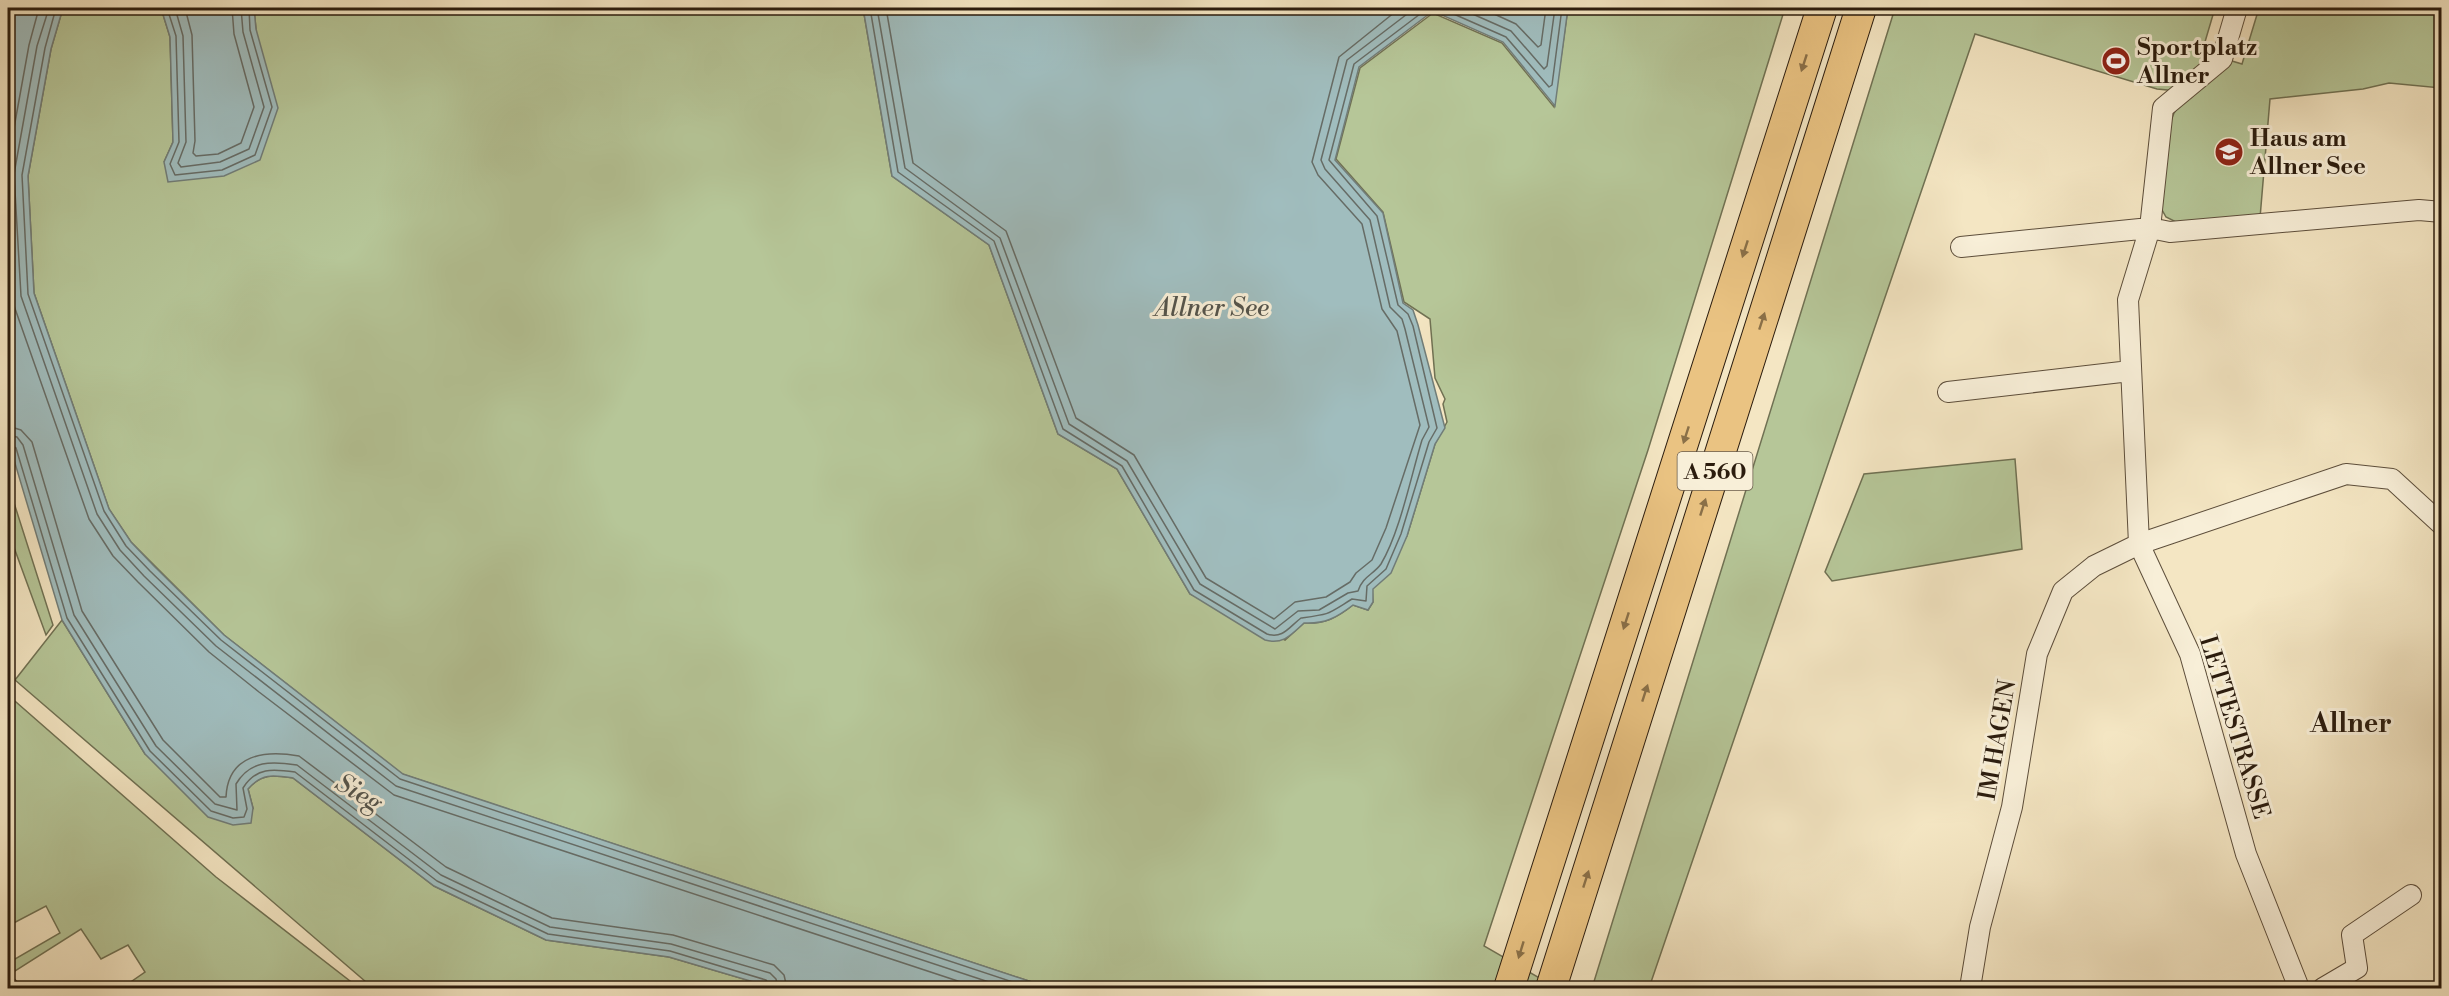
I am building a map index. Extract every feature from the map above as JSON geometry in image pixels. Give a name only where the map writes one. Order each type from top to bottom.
[{"type":"highway","name":"A 560","points":[[1509,988],[1822,8]]},
{"type":"highway","name":"A 560","points":[[1551,988],[1861,8]]},
{"type":"street","name":"LETTESTRASSE","points":[[2237,8],[2222,59],[2163,108],[2150,228],[2128,300],[2139,544],[2190,654],[2246,854],[2299,988]]},
{"type":"street","points":[[1961,247],[2150,228],[2170,232],[2419,210],[2442,212]]},
{"type":"street","points":[[1948,392],[2130,371]]},
{"type":"street","name":"IM HAGEN","points":[[1970,988],[1980,927],[2012,807],[2037,654],[2063,591],[2094,566],[2139,544],[2346,474],[2392,479],[2442,525]]},
{"type":"street","points":[[2323,988],[2357,968],[2352,935],[2411,895]]},
{"type":"green space","points":[[63,8],[161,8],[170,37],[173,142],[164,162],[256,29],[254,8],[863,8],[892,176],[989,245],[1058,434],[1117,469],[1190,594],[1285,640],[1304,623],[1330,619],[1353,605],[1368,610],[1373,602],[1372,589],[1407,536],[1435,444],[1447,422],[1443,404],[1445,399],[1435,378],[1430,319],[1404,302],[1383,212],[1336,159],[1360,68],[1433,13],[1502,43],[1554,107],[1568,8],[1785,8],[1648,450],[1484,946],[1557,988],[1050,988],[402,774],[224,635],[131,542],[109,509],[34,293],[28,176],[51,49]]},
{"type":"green space","points":[[1895,8],[2215,8],[2202,52],[2242,64],[2259,8],[2441,8],[2441,88],[2389,83],[2363,89],[2270,99],[2260,218],[2180,224],[2166,217],[2161,208],[2169,126],[2174,113],[2188,92],[2157,89],[1975,34],[1649,988],[1592,988]]},
{"type":"green space","points":[[2015,459],[2022,549],[1832,581],[1825,572],[1864,474]]},
{"type":"green space","points":[[8,484],[53,625],[46,635],[8,531]]},
{"type":"green space","points":[[62,620],[145,754],[253,808],[248,789],[258,780],[268,776],[293,778],[434,886],[546,940],[669,957],[774,988],[373,988],[15,680]]},
{"type":"green space","points":[[8,695],[216,877],[359,988],[122,988],[145,972],[128,945],[101,959],[81,929],[12,973],[8,963],[60,933],[46,906],[8,926]]},
{"type":"water","name":"Sieg","points":[[8,8],[63,8],[51,49],[28,176],[34,293],[109,509],[131,542],[224,635],[403,774],[1050,988],[774,988],[669,957],[546,940],[434,886],[293,778],[268,776],[258,780],[248,789],[253,808],[251,823],[233,825],[208,817],[145,754],[62,620],[8,440]]},
{"type":"water","points":[[161,8],[254,8],[256,29],[278,108],[260,160],[224,176],[168,182],[164,162],[173,142],[170,37]]},
{"type":"water","name":"Allner See","points":[[863,8],[1568,8],[1555,106],[1503,42],[1433,11],[1359,67],[1335,160],[1383,213],[1403,303],[1413,310],[1445,428],[1435,444],[1407,536],[1391,573],[1373,589],[1373,602],[1368,610],[1353,605],[1330,619],[1304,623],[1286,638],[1271,641],[1265,640],[1190,594],[1117,469],[1058,434],[989,245],[892,176]]},
{"type":"place","name":"Sportplatz Allner","points":[[2116,61]]},
{"type":"place","name":"Haus am Allner See","points":[[2229,152]]},
{"type":"district","name":"Allner","points":[[2351,723]]}]
